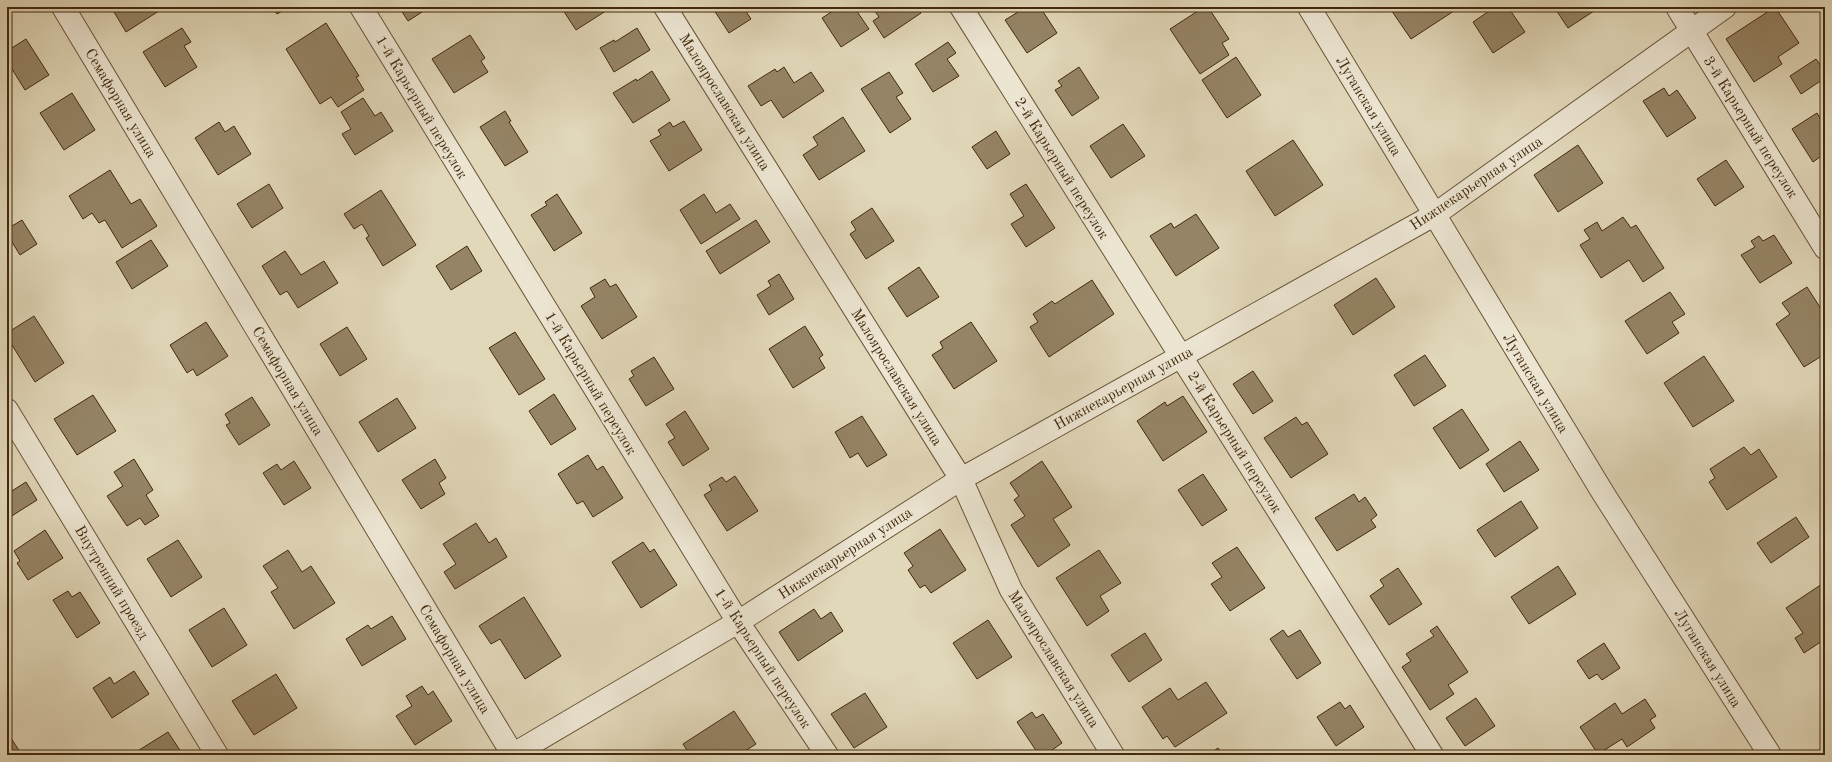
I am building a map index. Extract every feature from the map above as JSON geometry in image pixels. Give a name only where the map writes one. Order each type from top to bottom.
[{"type":"street","name":"Семафорная улица","points":[[63,7],[513,755]]},
{"type":"street","name":"1-й Карьерный переулок","points":[[361,7],[738,622],[827,755]]},
{"type":"street","name":"Малоярославская улица","points":[[665,7],[961,479],[1011,590],[1113,755]]},
{"type":"street","name":"2-й Карьерный переулок","points":[[961,7],[1432,755]]},
{"type":"street","name":"Луганская улица","points":[[1309,7],[1603,493],[1770,755]]},
{"type":"street","name":"3-й Карьерный переулок","points":[[1677,7],[1825,248]]},
{"type":"street","name":"Нижнекарьерная улица","points":[[513,755],[738,622],[961,479],[1434,214],[1725,7]]},
{"type":"street","name":"Внутренний проезд","points":[[7,410],[217,755]]},
{"type":"building","points":[[111,7],[161,7],[162,9],[126,32]]},
{"type":"building","points":[[273,7],[289,7],[277,14]]},
{"type":"building","points":[[399,7],[430,7],[408,21]]},
{"type":"building","points":[[561,7],[612,7],[576,30]]},
{"type":"building","points":[[712,7],[743,7],[751,19],[729,33]]},
{"type":"building","points":[[839,7],[854,7],[869,29],[841,47],[822,18]]},
{"type":"building","points":[[872,7],[917,7],[921,13],[884,38],[873,21],[879,17]]},
{"type":"building","points":[[1015,7],[1040,7],[1057,33],[1027,53],[1005,20],[1018,12]]},
{"type":"building","points":[[1204,7],[1208,7],[1229,39],[1222,43],[1229,55],[1200,74],[1170,29]]},
{"type":"building","points":[[1389,7],[1460,7],[1411,39]]},
{"type":"building","points":[[1495,7],[1508,7],[1525,32],[1493,53],[1473,22]]},
{"type":"building","points":[[1554,7],[1600,7],[1568,28]]},
{"type":"building","points":[[1775,7],[1799,43],[1778,57],[1782,64],[1754,82],[1726,39]]},
{"type":"building","points":[[326,23],[359,76],[356,77],[364,90],[338,107],[331,97],[320,104],[286,49]]},
{"type":"building","points":[[182,28],[191,42],[184,46],[197,67],[165,87],[143,52]]},
{"type":"building","points":[[637,28],[650,50],[614,72],[600,48],[614,40],[615,42]]},
{"type":"building","points":[[470,35],[485,58],[481,61],[488,72],[454,93],[432,59]]},
{"type":"building","points":[[26,39],[49,75],[25,90],[7,61],[7,51]]},
{"type":"building","points":[[948,42],[956,53],[947,59],[959,76],[933,92],[915,64]]},
{"type":"building","points":[[1236,57],[1261,95],[1227,118],[1202,80]]},
{"type":"building","points":[[1816,59],[1825,72],[1825,78],[1801,94],[1790,76]]},
{"type":"building","points":[[784,67],[794,83],[811,72],[824,91],[783,118],[771,100],[761,106],[748,86],[775,69],[777,72]]},
{"type":"building","points":[[1079,67],[1099,98],[1072,116],[1055,90],[1062,86],[1058,81]]},
{"type":"building","points":[[652,71],[670,100],[633,123],[613,93],[636,79],[637,81]]},
{"type":"building","points":[[889,72],[903,93],[896,97],[911,119],[890,133],[861,89]]},
{"type":"building","points":[[1664,88],[1669,96],[1677,90],[1696,118],[1667,137],[1643,101]]},
{"type":"building","points":[[72,93],[95,130],[64,150],[40,113]]},
{"type":"building","points":[[363,98],[375,116],[381,112],[393,131],[355,155],[342,134],[351,129],[341,112]]},
{"type":"building","points":[[505,111],[511,121],[509,122],[528,152],[505,166],[480,127]]},
{"type":"building","points":[[1817,113],[1825,126],[1825,165],[1820,157],[1813,162],[1792,129]]},
{"type":"building","points":[[843,117],[865,151],[819,180],[803,155],[818,145],[813,137]]},
{"type":"building","points":[[684,121],[702,150],[669,171],[650,141],[661,135],[658,130],[670,122],[673,127]]},
{"type":"building","points":[[219,122],[225,132],[234,126],[251,154],[218,175],[195,138]]},
{"type":"building","points":[[1123,124],[1145,156],[1111,178],[1090,146]]},
{"type":"building","points":[[996,131],[1010,154],[987,169],[972,147]]},
{"type":"building","points":[[1293,140],[1323,185],[1275,216],[1246,171]]},
{"type":"building","points":[[1578,145],[1603,183],[1558,212],[1534,175]]},
{"type":"building","points":[[1726,160],[1744,187],[1715,206],[1697,179]]},
{"type":"building","points":[[110,170],[131,204],[140,199],[157,226],[122,248],[105,220],[99,223],[92,213],[83,219],[69,196]]},
{"type":"building","points":[[269,184],[283,208],[252,228],[237,204]]},
{"type":"building","points":[[1026,184],[1055,228],[1026,247],[1011,224],[1024,216],[1010,194]]},
{"type":"building","points":[[381,190],[416,245],[383,266],[366,238],[369,236],[362,224],[354,229],[344,214]]},
{"type":"building","points":[[557,194],[582,233],[554,251],[531,215],[547,205],[545,202]]},
{"type":"building","points":[[704,194],[716,213],[730,204],[740,219],[701,244],[680,210]]},
{"type":"building","points":[[872,208],[894,241],[866,259],[850,234],[856,230],[851,222]]},
{"type":"building","points":[[1196,214],[1219,248],[1176,276],[1150,236],[1171,223],[1174,228]]},
{"type":"building","points":[[1623,217],[1631,228],[1636,225],[1664,268],[1643,282],[1629,260],[1601,278],[1580,245],[1590,239],[1584,230],[1597,222],[1602,231]]},
{"type":"building","points":[[22,220],[37,244],[20,255],[7,234],[7,229]]},
{"type":"building","points":[[756,220],[770,242],[720,274],[706,251]]},
{"type":"building","points":[[1774,235],[1792,263],[1760,283],[1741,255],[1755,247],[1751,241],[1759,236],[1763,241]]},
{"type":"building","points":[[151,240],[168,266],[132,289],[116,262]]},
{"type":"building","points":[[467,246],[482,271],[451,290],[436,266]]},
{"type":"building","points":[[285,251],[301,275],[324,261],[338,283],[298,308],[287,291],[280,295],[262,266]]},
{"type":"building","points":[[919,267],[939,297],[907,317],[888,288]]},
{"type":"building","points":[[779,274],[794,299],[769,315],[757,295],[771,286],[768,281]]},
{"type":"building","points":[[1376,278],[1395,307],[1353,335],[1334,305]]},
{"type":"building","points":[[605,279],[610,287],[616,284],[637,317],[602,339],[581,306],[595,297],[590,288]]},
{"type":"building","points":[[1092,280],[1114,314],[1049,357],[1030,327],[1038,322],[1033,314],[1052,301],[1055,304]]},
{"type":"building","points":[[1807,287],[1825,315],[1825,354],[1804,367],[1776,324],[1790,314],[1782,303]]},
{"type":"building","points":[[1670,292],[1685,314],[1672,322],[1679,333],[1647,354],[1625,321]]},
{"type":"building","points":[[34,316],[64,363],[35,382],[7,337],[7,333]]},
{"type":"building","points":[[206,322],[228,356],[197,376],[193,369],[187,373],[170,345]]},
{"type":"building","points":[[971,322],[997,361],[954,389],[932,355],[943,348],[940,342]]},
{"type":"building","points":[[805,326],[823,355],[819,358],[825,368],[793,388],[769,349]]},
{"type":"building","points":[[347,327],[367,359],[340,376],[320,344]]},
{"type":"building","points":[[515,332],[545,379],[519,395],[489,348]]},
{"type":"building","points":[[1425,355],[1446,386],[1414,406],[1394,375]]},
{"type":"building","points":[[1704,356],[1734,401],[1693,427],[1664,383]]},
{"type":"building","points":[[654,357],[674,389],[646,406],[629,379],[634,376],[631,371]]},
{"type":"building","points":[[1253,371],[1273,401],[1253,414],[1233,384]]},
{"type":"building","points":[[554,394],[576,429],[551,445],[529,411]]},
{"type":"building","points":[[93,395],[116,431],[77,455],[54,419]]},
{"type":"building","points":[[1183,396],[1207,432],[1163,461],[1137,421],[1165,402],[1167,406]]},
{"type":"building","points":[[252,397],[270,425],[239,445],[226,425],[230,423],[225,414]]},
{"type":"building","points":[[397,398],[416,428],[378,452],[359,422]]},
{"type":"building","points":[[1462,409],[1489,450],[1460,469],[1433,428]]},
{"type":"building","points":[[685,411],[709,449],[683,466],[668,442],[675,438],[666,424]]},
{"type":"building","points":[[862,416],[887,455],[867,467],[858,453],[850,458],[835,432]]},
{"type":"building","points":[[1296,417],[1302,425],[1307,422],[1328,454],[1291,478],[1264,438]]},
{"type":"building","points":[[1520,441],[1539,470],[1504,492],[1486,464]]},
{"type":"building","points":[[1744,447],[1751,455],[1759,449],[1777,477],[1727,510],[1709,482],[1715,478],[1710,469]]},
{"type":"building","points":[[588,455],[597,470],[603,466],[623,498],[593,517],[583,501],[577,504],[558,474]]},
{"type":"building","points":[[134,459],[153,490],[146,495],[159,516],[145,525],[140,518],[127,526],[107,496],[123,486],[114,472]]},
{"type":"building","points":[[435,459],[446,478],[439,483],[445,494],[421,509],[402,480]]},
{"type":"building","points":[[294,461],[311,488],[284,505],[263,473],[277,464],[281,470]]},
{"type":"building","points":[[1042,461],[1072,507],[1053,519],[1070,545],[1038,567],[1011,525],[1025,516],[1014,500],[1019,496],[1010,483]]},
{"type":"building","points":[[1203,474],[1227,510],[1202,526],[1178,490]]},
{"type":"building","points":[[735,476],[758,511],[727,531],[704,495],[712,490],[709,485],[722,477],[726,482]]},
{"type":"building","points":[[26,482],[37,500],[7,519],[7,494]]},
{"type":"building","points":[[1354,494],[1359,502],[1365,497],[1377,515],[1371,520],[1376,527],[1337,551],[1315,518]]},
{"type":"building","points":[[1521,501],[1538,528],[1495,557],[1477,530]]},
{"type":"building","points":[[1796,517],[1809,537],[1771,563],[1757,543]]},
{"type":"building","points":[[476,523],[489,543],[496,538],[507,557],[455,589],[444,572],[456,564],[443,544]]},
{"type":"building","points":[[940,529],[966,570],[931,593],[925,585],[920,588],[908,570],[913,566],[904,553]]},
{"type":"building","points":[[45,530],[63,558],[28,580],[17,563],[20,561],[14,551]]},
{"type":"building","points":[[178,540],[202,577],[171,597],[147,559]]},
{"type":"building","points":[[643,542],[650,552],[654,549],[677,585],[641,608],[612,562]]},
{"type":"building","points":[[1237,547],[1265,588],[1230,611],[1211,584],[1222,577],[1212,563]]},
{"type":"building","points":[[288,550],[302,572],[311,566],[335,603],[294,629],[271,592],[278,588],[263,566]]},
{"type":"building","points":[[1099,550],[1121,583],[1100,596],[1109,611],[1087,626],[1056,578]]},
{"type":"building","points":[[1558,566],[1576,594],[1529,624],[1511,597]]},
{"type":"building","points":[[1398,568],[1422,604],[1389,625],[1370,596],[1384,586],[1380,580]]},
{"type":"building","points":[[1825,582],[1825,639],[1804,653],[1795,638],[1803,633],[1786,608]]},
{"type":"building","points":[[68,591],[72,597],[80,592],[100,623],[77,638],[53,600]]},
{"type":"building","points":[[524,597],[561,656],[525,679],[500,639],[491,644],[479,626]]},
{"type":"building","points":[[224,608],[247,645],[212,667],[189,630]]},
{"type":"building","points":[[814,609],[821,619],[831,612],[843,631],[798,661],[779,632]]},
{"type":"building","points":[[392,616],[406,639],[362,666],[346,639],[368,625],[371,629]]},
{"type":"building","points":[[988,620],[1012,657],[977,679],[953,643]]},
{"type":"building","points":[[1437,626],[1468,672],[1448,685],[1454,694],[1430,710],[1402,667],[1411,661],[1406,654],[1434,636],[1430,631]]},
{"type":"building","points":[[1283,630],[1288,637],[1300,630],[1321,663],[1297,679],[1270,639]]},
{"type":"building","points":[[1145,633],[1162,660],[1129,682],[1111,655]]},
{"type":"building","points":[[1604,643],[1620,668],[1602,680],[1597,674],[1589,679],[1577,661]]},
{"type":"building","points":[[134,671],[149,694],[112,718],[93,688],[110,677],[114,684]]},
{"type":"building","points":[[276,674],[297,708],[254,735],[232,701]]},
{"type":"building","points":[[1206,682],[1227,713],[1175,747],[1167,736],[1163,739],[1142,707],[1170,688],[1178,700]]},
{"type":"building","points":[[422,686],[428,695],[433,691],[452,721],[415,745],[396,716],[412,706],[406,696]]},
{"type":"building","points":[[865,693],[887,727],[854,748],[831,714]]},
{"type":"building","points":[[1476,698],[1495,726],[1465,746],[1446,718]]},
{"type":"building","points":[[1645,699],[1656,716],[1650,720],[1655,728],[1627,747],[1622,739],[1598,754],[1580,727],[1615,703],[1622,714]]},
{"type":"building","points":[[1340,702],[1345,709],[1350,705],[1364,727],[1336,746],[1317,717]]},
{"type":"building","points":[[734,711],[756,744],[739,755],[690,755],[683,744]]},
{"type":"building","points":[[1032,712],[1036,718],[1043,714],[1062,743],[1045,755],[1039,755],[1017,722]]},
{"type":"building","points":[[7,732],[22,755],[7,755]]},
{"type":"building","points":[[168,732],[183,755],[138,755],[136,752]]},
{"type":"building","points":[[1218,748],[1223,755],[1208,755]]}]
